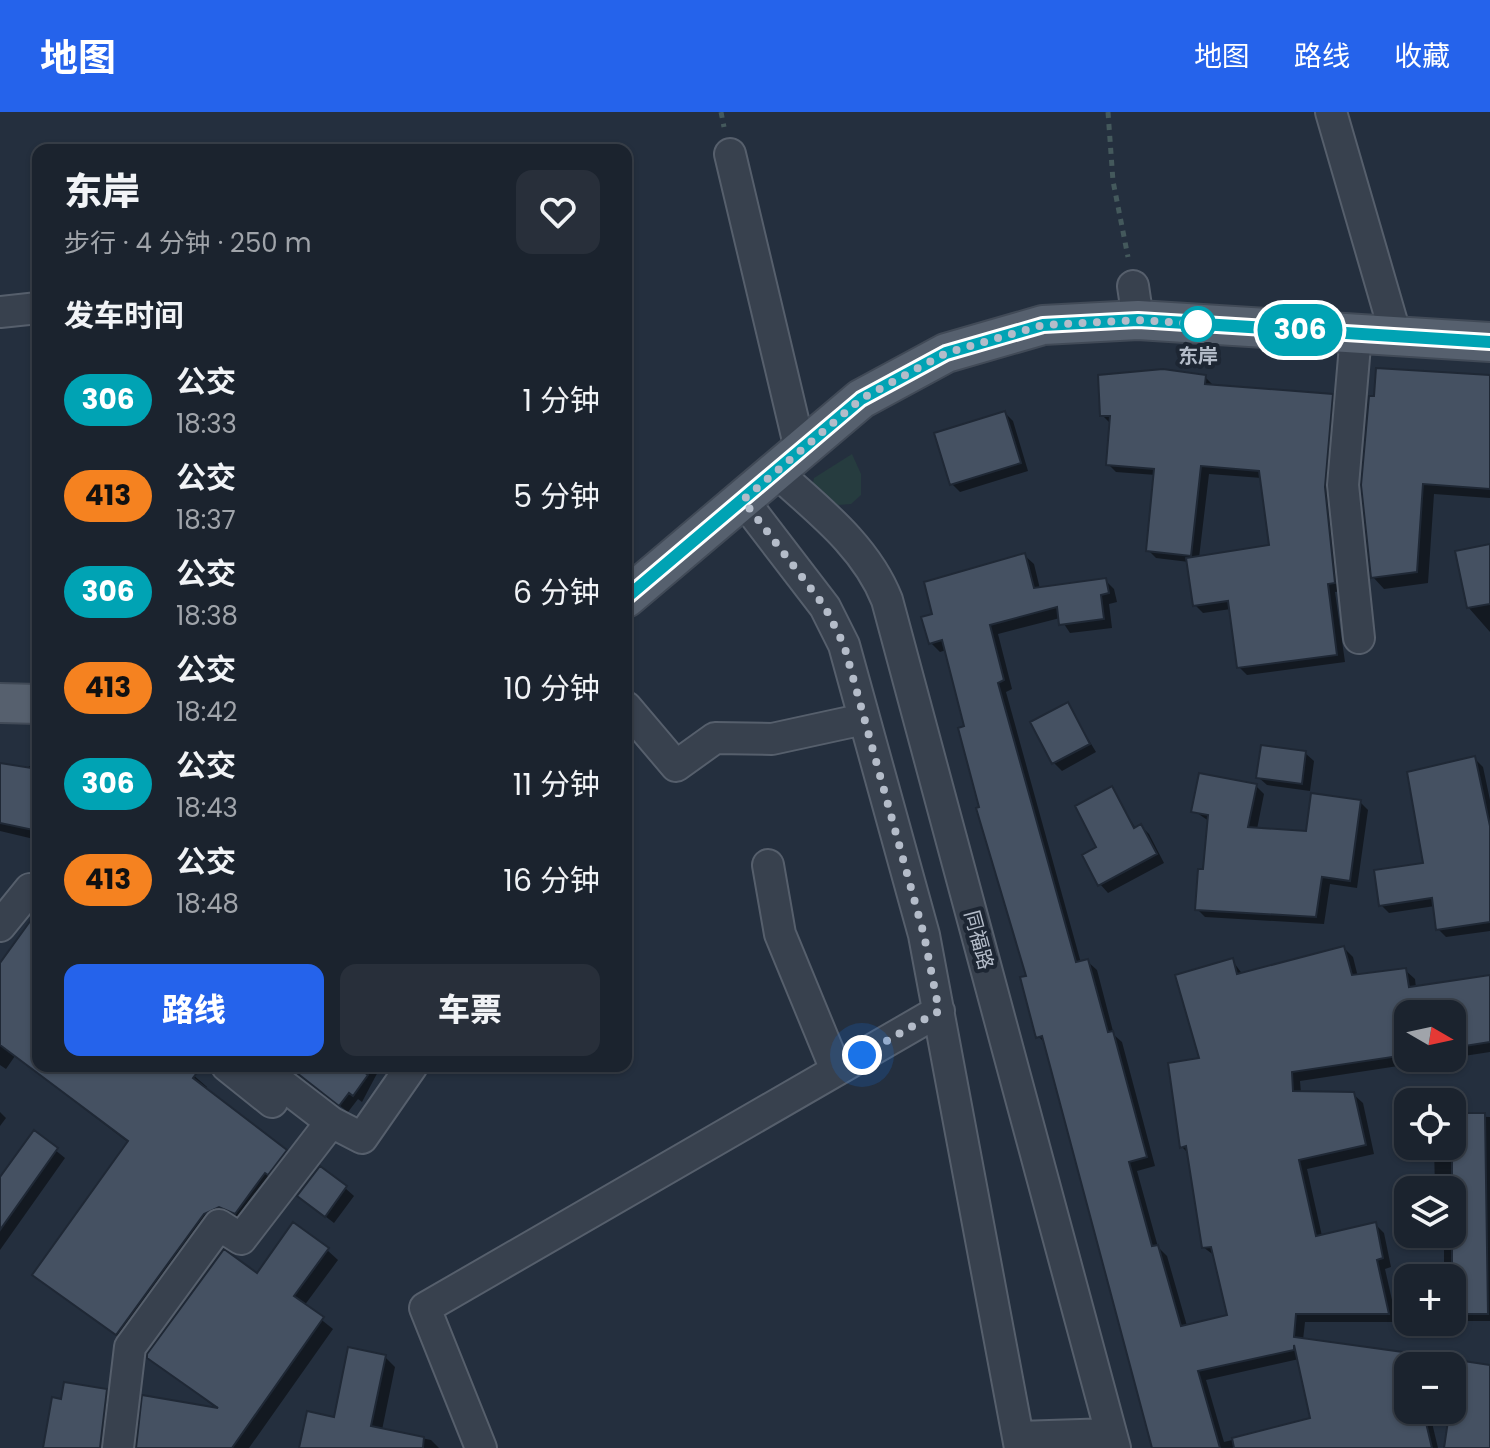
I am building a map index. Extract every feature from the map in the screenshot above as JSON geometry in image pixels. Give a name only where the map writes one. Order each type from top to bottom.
[{"type":"main road","points":[[632,593],[861,399],[946,353],[1136,303],[1356,334],[1490,342]]},
{"type":"main road","points":[[0,703],[32,704]]},
{"type":"street","points":[[1331,112],[1396,336]]},
{"type":"street","points":[[730,154],[788,460]]},
{"type":"street","points":[[0,312],[32,309]]},
{"type":"street","points":[[1356,334],[1343,485],[1359,638]]},
{"type":"street","name":"同福路","points":[[788,460],[870,564],[887,600],[1113,1441]]},
{"type":"street","points":[[743,500],[836,626],[864,719],[924,935],[1020,1443],[1113,1441]]},
{"type":"street","points":[[632,714],[676,766],[715,738],[772,739],[864,719]]},
{"type":"street","points":[[768,865],[780,934],[836,1070]]},
{"type":"street","points":[[0,926],[30,889],[32,890]]},
{"type":"street","points":[[481,1448],[425,1308],[939,1011]]},
{"type":"street","points":[[236,1072],[324,1130],[362,1138],[408,1072]]},
{"type":"street","points":[[264,1072],[324,1130]]},
{"type":"street","points":[[118,1448],[130,1347],[219,1225],[241,1239],[324,1130]]},
{"type":"path","points":[[1108,112],[1113,181],[1136,303]]},
{"type":"green space","points":[[852,454],[861,474],[861,495],[851,504],[838,505],[812,486],[814,478]]},
{"type":"building","points":[[1376,368],[1490,375],[1490,489],[1423,484],[1417,572],[1371,578],[1361,485],[1369,396],[1374,396]]},
{"type":"building","points":[[1163,369],[1206,375],[1205,384],[1333,394],[1325,487],[1335,583],[1328,584],[1337,655],[1237,668],[1228,601],[1193,606],[1186,558],[1269,545],[1259,471],[1201,466],[1191,556],[1146,551],[1154,469],[1106,465],[1110,416],[1100,416],[1098,375]]},
{"type":"building","points":[[1005,411],[1021,463],[950,485],[934,433]]},
{"type":"building","points":[[1490,544],[1490,604],[1467,608],[1455,551]]},
{"type":"building","points":[[1025,553],[1034,588],[1106,578],[1109,593],[1101,595],[1104,619],[1059,625],[1057,607],[990,625],[1004,680],[998,683],[1076,962],[1088,959],[1108,1032],[1113,1031],[1147,1157],[1129,1162],[1152,1246],[1158,1245],[1181,1326],[1227,1315],[1211,1247],[1202,1248],[1186,1146],[1180,1148],[1168,1063],[1199,1058],[1175,975],[1233,958],[1237,974],[1344,946],[1352,975],[1406,968],[1409,987],[1490,975],[1490,1042],[1466,1046],[1466,1000],[1394,1000],[1394,1057],[1292,1072],[1293,1091],[1354,1092],[1366,1145],[1299,1160],[1316,1236],[1376,1222],[1383,1258],[1377,1260],[1389,1314],[1296,1314],[1294,1337],[1403,1352],[1394,1352],[1394,1424],[1426,1424],[1432,1448],[1234,1448],[1232,1438],[1310,1418],[1294,1345],[1294,1350],[1198,1371],[1220,1448],[1152,1448],[1042,1036],[1036,1038],[1020,977],[1026,976],[976,808],[979,807],[958,728],[964,726],[942,640],[929,644],[921,617],[932,614],[924,582]]},
{"type":"building","points":[[1068,702],[1090,744],[1052,764],[1030,722]]},
{"type":"building","points":[[1261,745],[1306,751],[1302,784],[1256,778]]},
{"type":"building","points":[[1475,756],[1490,826],[1490,922],[1436,930],[1432,898],[1379,906],[1374,870],[1423,863],[1407,772]]},
{"type":"building","points":[[0,763],[32,768],[32,830],[0,823]]},
{"type":"building","points":[[1199,773],[1257,784],[1248,827],[1306,831],[1311,793],[1361,800],[1350,881],[1322,877],[1316,917],[1195,910],[1198,869],[1203,869],[1208,815],[1191,812]]},
{"type":"building","points":[[1112,786],[1134,828],[1141,824],[1157,854],[1098,886],[1082,855],[1096,847],[1075,806]]},
{"type":"building","points":[[32,919],[32,1069],[0,1045],[0,963]]},
{"type":"building","points":[[36,1072],[198,1072],[193,1078],[287,1150],[268,1175],[265,1173],[235,1214],[219,1207],[204,1214],[116,1335],[32,1275],[128,1141]]},
{"type":"building","points":[[296,1072],[364,1072],[368,1075],[353,1096],[349,1093],[339,1106]]},
{"type":"building","points":[[1466,1113],[1485,1113],[1488,1314],[1466,1314],[1466,1264],[1452,1264],[1452,1248],[1466,1248],[1466,1176],[1452,1176],[1452,1160],[1466,1160]]},
{"type":"building","points":[[34,1130],[58,1148],[0,1230],[0,1177]]},
{"type":"building","points":[[320,1166],[347,1186],[325,1217],[297,1196]]},
{"type":"building","points":[[293,1222],[329,1248],[294,1296],[324,1317],[232,1448],[136,1448],[142,1395],[218,1408],[147,1358],[147,1354],[224,1249],[257,1273]]},
{"type":"building","points":[[348,1347],[386,1355],[371,1426],[424,1437],[423,1448],[299,1448],[307,1411],[334,1417]]},
{"type":"building","points":[[1466,1361],[1490,1365],[1490,1448],[1444,1448],[1448,1424],[1466,1424]]},
{"type":"building","points":[[64,1382],[107,1389],[100,1448],[43,1448],[52,1397],[61,1399]]},
{"type":"bus line","name":"306","points":[[632,593],[861,399],[946,353],[1043,325],[1138,320],[1490,342]]},
{"type":"place","name":"东岸","points":[[1198,324]]},
{"type":"route","points":[[862,1055],[939,1011],[924,935],[844,645],[825,607],[743,500],[861,399],[946,353],[1043,325],[1138,320],[1201,324],[1198,324]]}]
